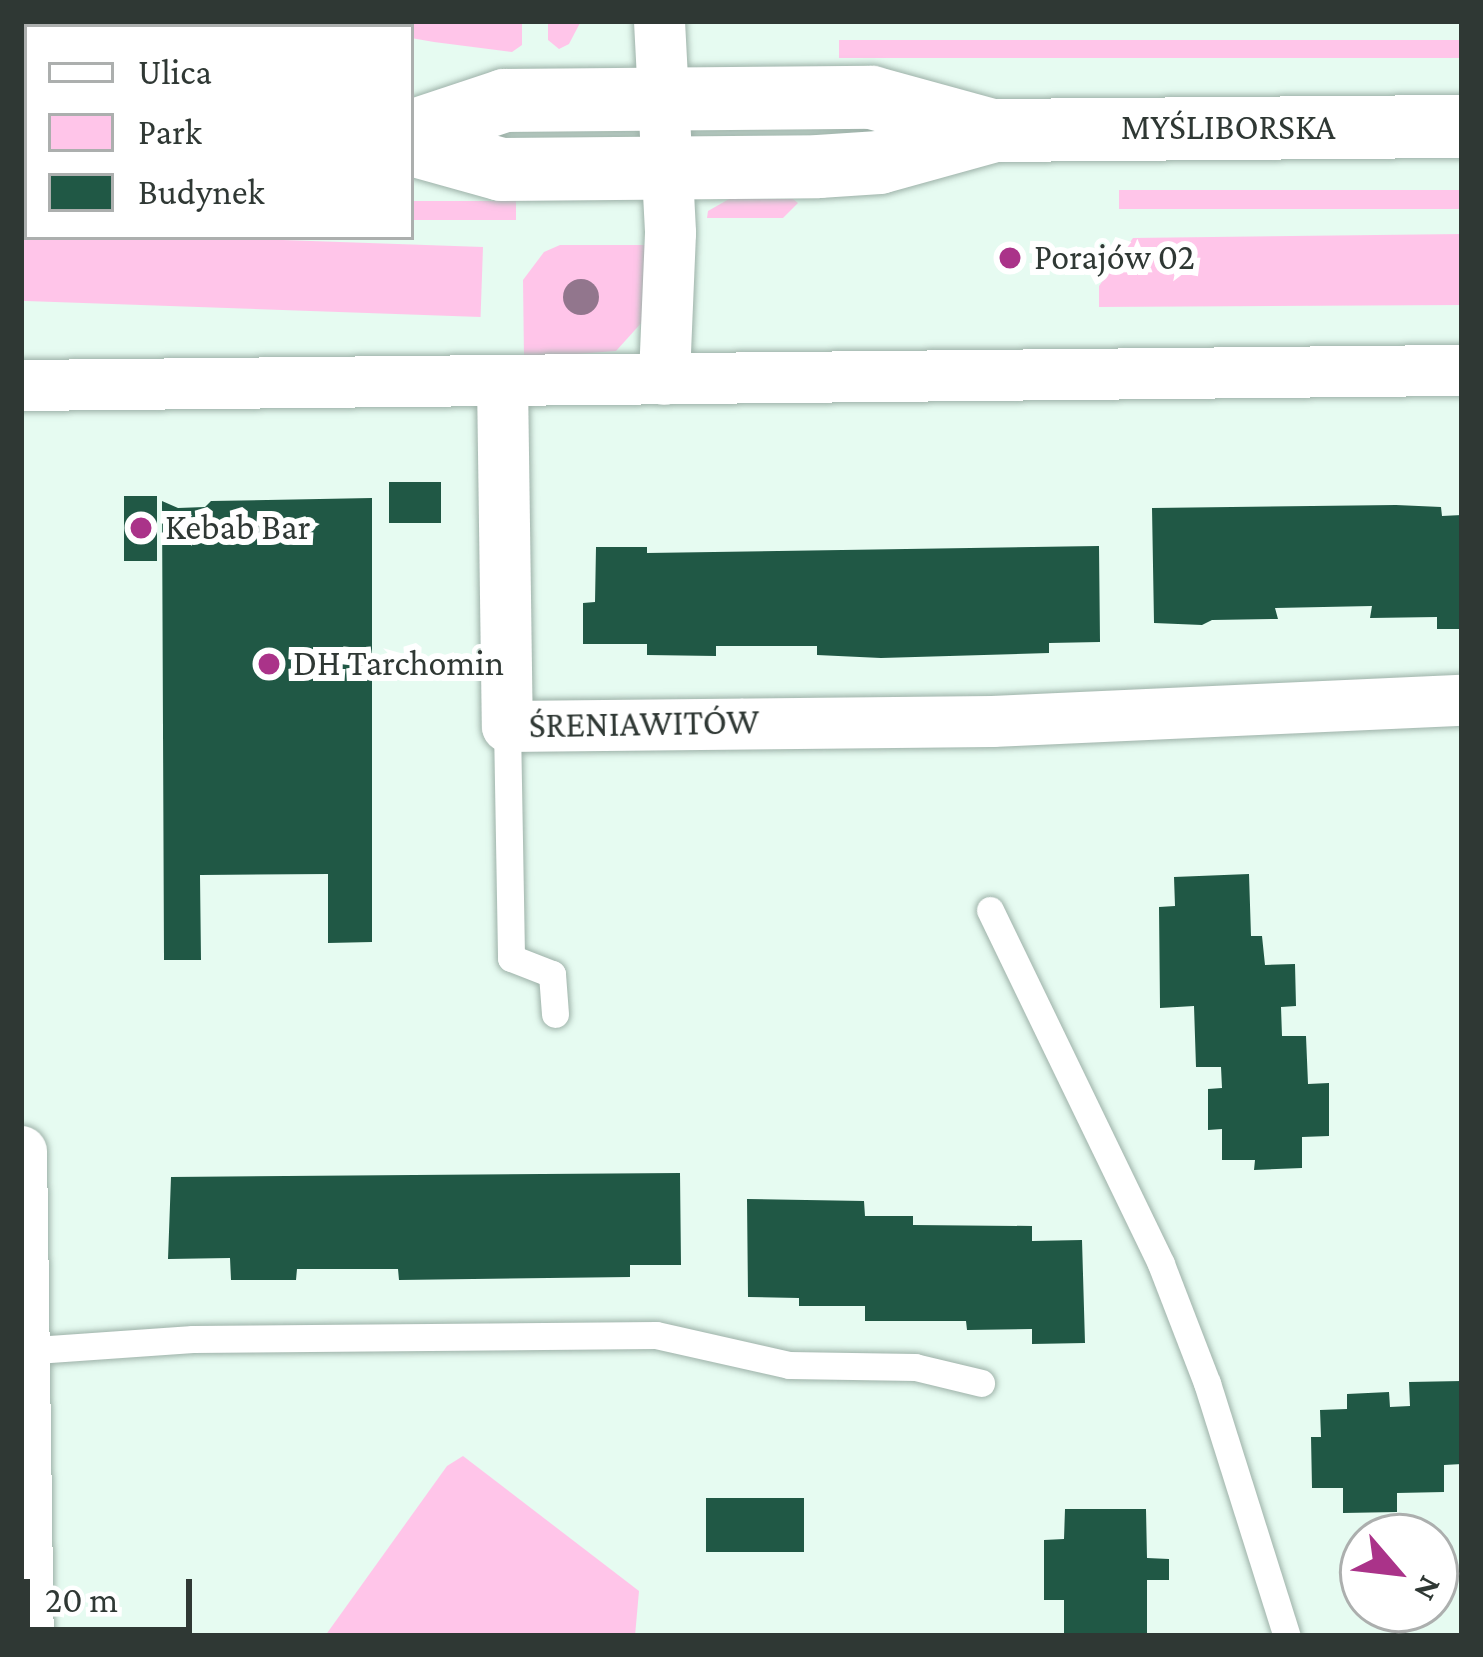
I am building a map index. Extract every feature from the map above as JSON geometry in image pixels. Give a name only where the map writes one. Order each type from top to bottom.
[{"type":"street","points":[[659,21],[667,167],[664,379]]},
{"type":"street","name":"MYŚLIBORSKA","points":[[414,130],[504,100],[871,97],[994,130]]},
{"type":"street","name":"MYŚLIBORSKA","points":[[414,145],[501,169],[865,164],[994,130],[1462,126]]},
{"type":"street","points":[[21,385],[1462,370]]},
{"type":"street","name":"ŚRENIAWITÓW","points":[[502,381],[508,726],[992,721],[1462,700]]},
{"type":"street","points":[[21,1151],[28,1636]]},
{"type":"lane","points":[[508,726],[511,958],[552,974],[555,1014]]},
{"type":"lane","points":[[990,910],[1161,1264],[1207,1383],[1287,1636]]},
{"type":"lane","points":[[23,1351],[193,1339],[656,1335],[789,1365],[915,1367],[981,1383]]},
{"type":"green space","points":[[522,21],[522,45],[512,52],[434,42],[414,39],[414,24],[366,24]]},
{"type":"green space","points":[[548,21],[581,21],[569,44],[559,49],[548,40]]},
{"type":"green space","points":[[839,40],[1462,40],[1462,58],[839,58]]},
{"type":"green space","points":[[1119,190],[1462,190],[1462,209],[1119,209]]},
{"type":"green space","points":[[729,199],[793,199],[798,203],[783,218],[707,218],[708,211]]},
{"type":"green space","points":[[414,201],[516,201],[516,220],[414,220]]},
{"type":"green space","points":[[21,231],[24,240],[283,240],[483,247],[481,317],[21,301]]},
{"type":"green space","points":[[1462,234],[1462,305],[1099,307],[1099,286],[1133,238]]},
{"type":"green space","points":[[560,245],[646,245],[644,320],[616,351],[524,358],[523,280],[544,252]]},
{"type":"green space","points":[[463,1456],[639,1591],[635,1636],[325,1636],[447,1466]]},
{"type":"building","points":[[389,482],[441,482],[441,523],[389,523]]},
{"type":"building","name":"Kebab Bar","points":[[124,496],[157,496],[157,561],[124,561]]},
{"type":"building","name":"DH Tarchomin","points":[[372,498],[372,942],[328,943],[328,874],[200,875],[201,960],[164,960],[162,501],[178,508],[205,507],[211,501]]},
{"type":"building","points":[[1441,507],[1442,516],[1462,515],[1462,629],[1437,629],[1437,617],[1370,618],[1372,606],[1275,608],[1278,619],[1212,620],[1202,625],[1154,623],[1152,508]]},
{"type":"building","points":[[1099,546],[1100,642],[1049,643],[1049,653],[881,658],[817,655],[817,646],[716,646],[716,656],[647,655],[647,644],[583,644],[583,603],[595,602],[596,547],[647,547],[647,553]]},
{"type":"building","points":[[1249,874],[1251,936],[1262,936],[1265,965],[1295,964],[1296,1006],[1281,1007],[1282,1036],[1306,1036],[1308,1084],[1329,1083],[1329,1136],[1302,1137],[1302,1168],[1254,1170],[1255,1160],[1222,1160],[1222,1129],[1208,1130],[1208,1089],[1222,1088],[1221,1067],[1196,1067],[1194,1006],[1160,1008],[1159,907],[1175,906],[1174,877]]},
{"type":"building","points":[[680,1173],[681,1265],[630,1265],[630,1277],[399,1280],[398,1269],[297,1269],[296,1280],[231,1280],[230,1258],[168,1259],[171,1177]]},
{"type":"building","points":[[747,1199],[864,1201],[865,1216],[913,1216],[913,1225],[1032,1226],[1032,1241],[1082,1240],[1085,1343],[1032,1344],[1032,1329],[967,1330],[966,1321],[865,1321],[865,1306],[799,1306],[799,1298],[748,1297]]},
{"type":"building","points":[[1462,1381],[1462,1464],[1444,1465],[1444,1492],[1397,1493],[1397,1512],[1343,1513],[1343,1488],[1312,1488],[1311,1437],[1321,1437],[1320,1410],[1347,1409],[1347,1394],[1389,1392],[1390,1407],[1410,1406],[1409,1382]]},
{"type":"building","points":[[706,1498],[804,1498],[804,1552],[706,1552]]},
{"type":"building","points":[[1065,1509],[1146,1509],[1147,1558],[1169,1559],[1169,1580],[1147,1580],[1147,1636],[1064,1636],[1064,1600],[1044,1600],[1044,1540],[1064,1539]]},
{"type":"place","name":"Porajów 02","points":[[1010,258]]},
{"type":"place","name":"Kebab Bar","points":[[141,528]]},
{"type":"place","name":"DH Tarchomin","points":[[269,664]]}]
